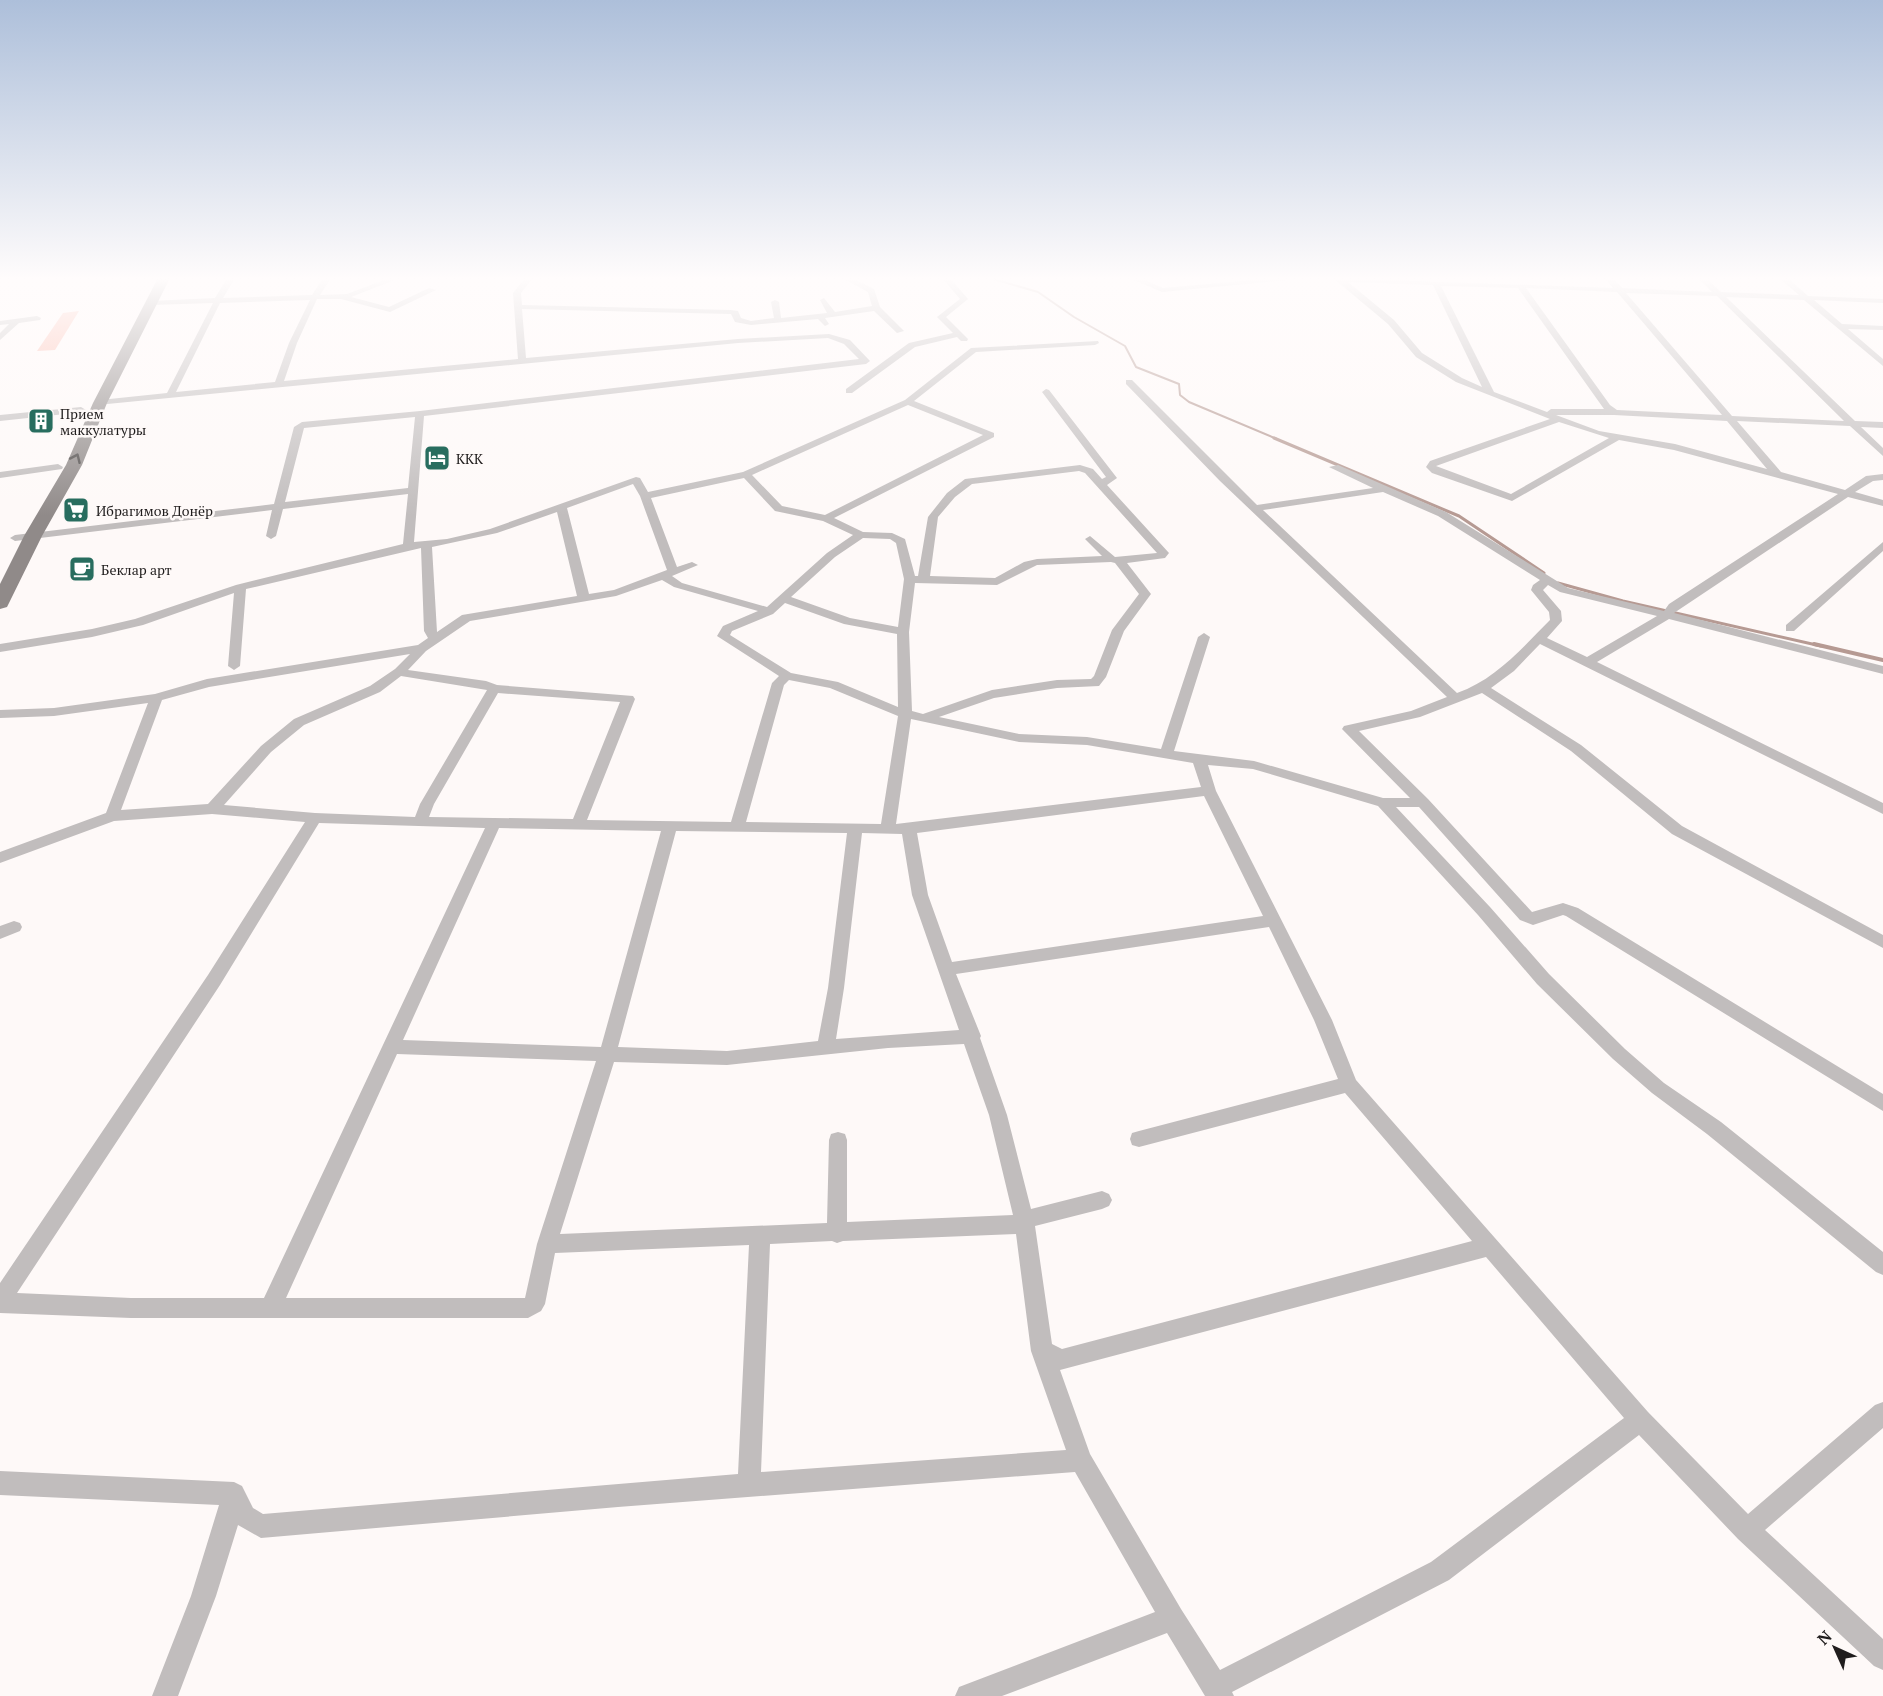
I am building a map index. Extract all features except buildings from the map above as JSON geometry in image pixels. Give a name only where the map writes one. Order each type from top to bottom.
[{"type":"main road","points":[[0,567],[118,357]]},
{"type":"main road","points":[[0,603],[33,536],[74,465],[91,407]]},
{"type":"street","points":[[170,396],[189,357]]},
{"type":"street","points":[[279,385],[288,357]]},
{"type":"street","points":[[0,418],[170,396],[564,357]]},
{"type":"street","points":[[861,357],[879,368]]},
{"type":"street","points":[[849,391],[895,357]]},
{"type":"street","points":[[645,496],[746,474],[908,402],[965,357]]},
{"type":"street","points":[[1423,357],[1460,380],[1490,394],[1597,433],[1675,447],[1883,502]]},
{"type":"street","points":[[1472,357],[1490,394]]},
{"type":"street","points":[[1571,357],[1607,407],[1614,412]]},
{"type":"street","points":[[1677,357],[1776,473]]},
{"type":"street","points":[[1784,357],[1883,453]]},
{"type":"street","points":[[271,536],[300,426],[866,362]]},
{"type":"street","points":[[1128,382],[1255,508],[1455,698]]},
{"type":"street","points":[[1046,393],[1113,478],[1100,485]]},
{"type":"street","points":[[825,518],[991,435],[908,402]]},
{"type":"street","points":[[1539,411],[1614,412],[1883,424]]},
{"type":"street","points":[[408,546],[420,414]]},
{"type":"street","points":[[1559,419],[1433,464],[1431,467],[1436,471],[1512,498],[1617,437]]},
{"type":"street","points":[[0,475],[58,466]]},
{"type":"street","points":[[1334,467],[1442,514],[1564,590],[1670,612],[1883,670]]},
{"type":"street","points":[[888,828],[905,714],[903,633],[916,579],[930,547],[929,533],[933,517],[951,495],[969,481],[1080,468],[1089,471],[1163,553],[1161,556],[1115,560],[1037,562],[1028,564],[997,582],[916,579]]},
{"type":"street","points":[[746,474],[779,509],[825,518],[861,535],[892,537],[901,541],[916,579]]},
{"type":"street","points":[[1588,662],[1670,612],[1847,492],[1870,478],[1883,477]]},
{"type":"street","points":[[0,648],[92,633],[139,622],[240,587],[408,546],[493,531],[636,480],[645,496],[669,574],[678,585],[768,611]]},
{"type":"street","points":[[1255,508],[1384,489]]},
{"type":"street","points":[[15,538],[413,490]]},
{"type":"street","points":[[561,507],[584,598]]},
{"type":"street","points":[[861,535],[831,555],[785,599],[768,611],[727,629],[723,636],[787,676],[833,685],[905,714],[1019,738],[1087,741],[1199,760],[1254,765],[1388,803],[1423,802]]},
{"type":"street","points":[[925,718],[992,694],[1058,684],[1094,683],[1100,677],[1118,630],[1144,594],[1115,560],[1090,538]]},
{"type":"street","points":[[426,544],[430,630],[435,639]]},
{"type":"street","points":[[1790,628],[1883,545]]},
{"type":"street","points":[[212,809],[266,749],[299,722],[375,688],[399,672],[422,648],[460,621],[475,615],[616,593],[692,565]]},
{"type":"street","points":[[1549,580],[1537,590],[1555,611],[1556,621],[1510,668],[1483,688],[1414,714],[1349,729],[1423,802],[1526,916],[1533,919],[1563,909],[1572,912],[1883,1103]]},
{"type":"street","points":[[234,666],[240,587]]},
{"type":"street","points":[[785,599],[792,600],[811,610],[849,621],[903,633]]},
{"type":"street","points":[[1166,755],[1204,638]]},
{"type":"street","points":[[1540,639],[1883,809]]},
{"type":"street","points":[[0,714],[54,712],[156,698],[207,683],[422,648]]},
{"type":"street","points":[[399,672],[486,685],[494,689],[628,699],[578,825]]},
{"type":"street","points":[[737,827],[778,683],[787,676]]},
{"type":"street","points":[[1483,688],[1576,748],[1677,830],[1883,942]]},
{"type":"street","points":[[420,822],[427,804],[494,689]]},
{"type":"street","points":[[112,816],[156,698]]},
{"type":"street","points":[[1199,760],[1209,791],[1323,1020],[1349,1084],[1640,1420],[1747,1530],[1883,1657]]},
{"type":"street","points":[[0,858],[112,816],[212,809],[315,818],[420,822],[909,829],[1209,791]]},
{"type":"street","points":[[1388,803],[1543,979],[1619,1054],[1658,1088],[1714,1128],[1787,1190],[1883,1265]]},
{"type":"street","points":[[0,1302],[214,980],[315,818]]},
{"type":"street","points":[[272,1307],[495,822]]},
{"type":"street","points":[[0,1302],[131,1308],[528,1308],[534,1304],[547,1244],[608,1052],[670,826]]},
{"type":"street","points":[[825,1048],[836,988],[855,829]]},
{"type":"street","points":[[909,829],[920,895],[972,1036],[998,1115],[1024,1222],[1042,1351],[1081,1460],[1217,1691],[1440,1571],[1640,1420]]},
{"type":"street","points":[[946,969],[1274,921]]},
{"type":"street","points":[[393,1047],[608,1052],[727,1058],[888,1041],[972,1036]]},
{"type":"street","points":[[1139,1138],[1349,1084]]},
{"type":"street","points":[[837,1234],[838,1140]]},
{"type":"street","points":[[547,1244],[837,1234],[1024,1222],[1102,1200]]},
{"type":"street","points":[[749,1485],[760,1236]]},
{"type":"street","points":[[1042,1351],[1061,1360],[1490,1246]]},
{"type":"street","points":[[1747,1530],[1883,1413]]},
{"type":"street","points":[[234,1494],[245,1516],[261,1526],[1081,1460]]},
{"type":"street","points":[[0,1483],[234,1494]]},
{"type":"street","points":[[165,1696],[185,1647],[218,1551],[234,1494]]},
{"type":"street","points":[[968,1696],[1172,1618]]},
{"type":"waterway","points":[[1131,357],[1136,367],[1179,384],[1180,395],[1189,402],[1277,439]]},
{"type":"waterway","points":[[1274,438],[1459,516],[1544,573]]},
{"type":"waterway","points":[[1558,583],[1623,601],[1821,646]]},
{"type":"waterway","points":[[1814,644],[1883,660]]},
{"type":"place","name":"Прием маккулатуры","points":[[41,421]]},
{"type":"place","name":"ККК","points":[[437,458]]},
{"type":"place","name":"Ибрагимов Донёр","points":[[76,510]]},
{"type":"place","name":"Беклар арт","points":[[82,569]]}]
